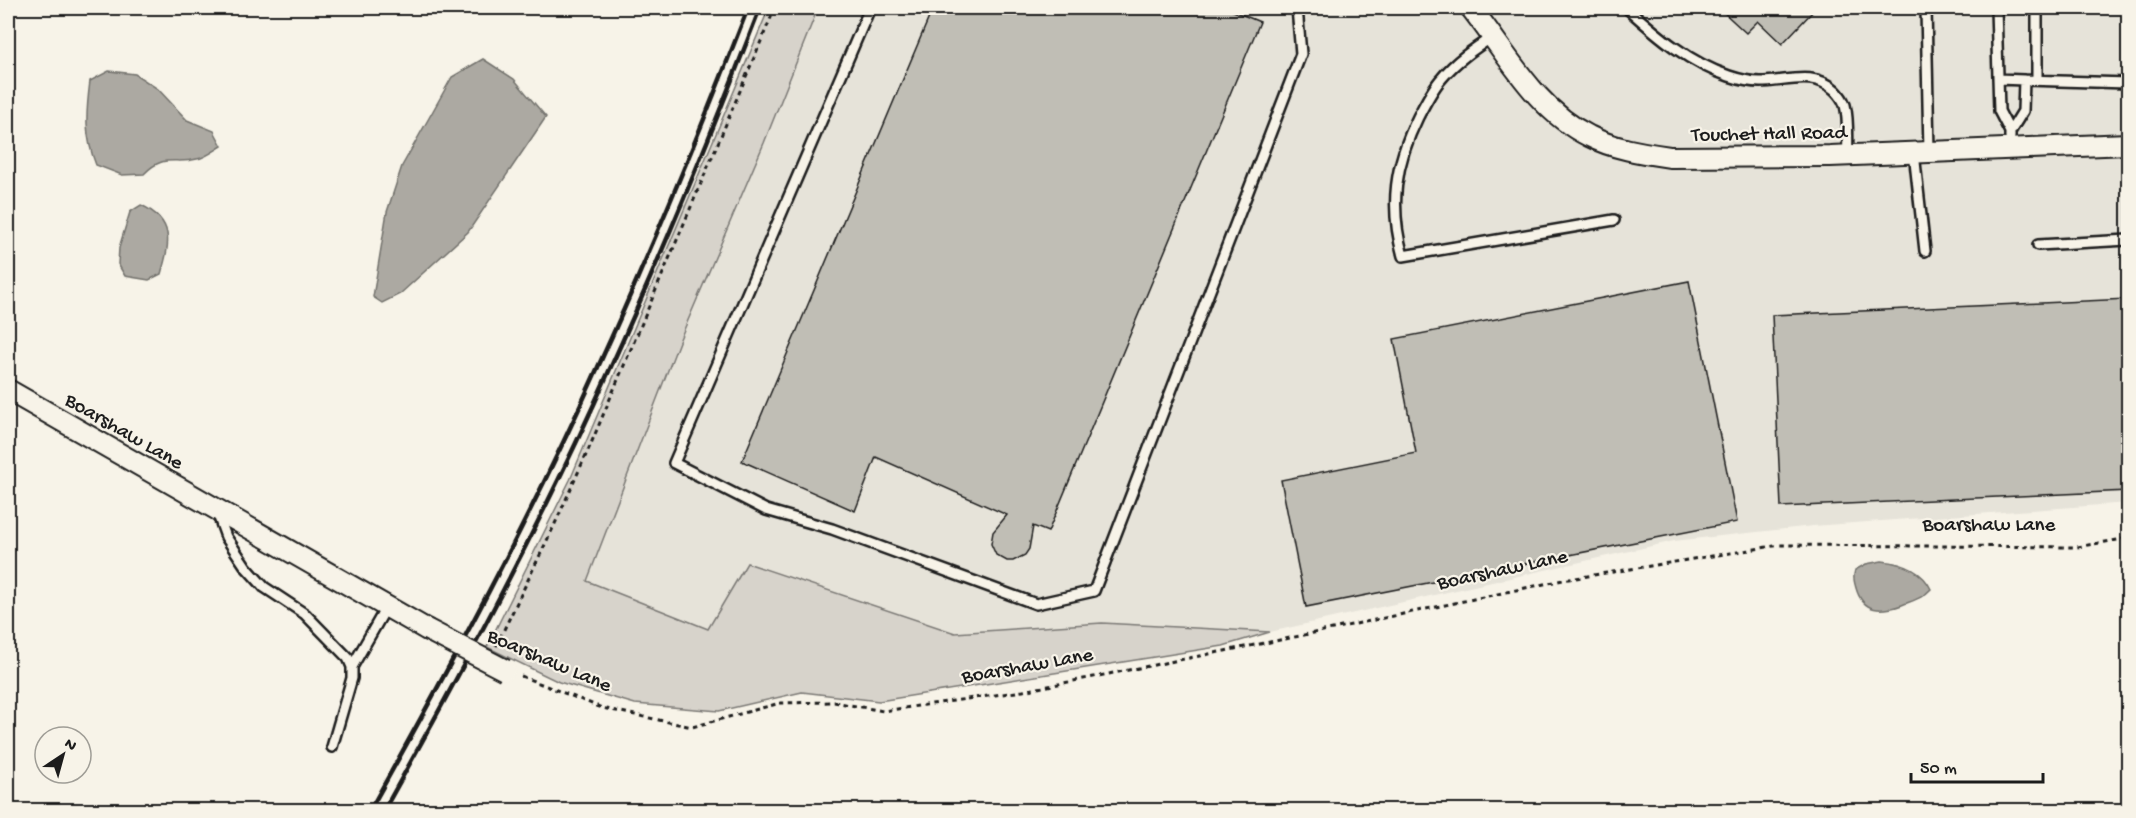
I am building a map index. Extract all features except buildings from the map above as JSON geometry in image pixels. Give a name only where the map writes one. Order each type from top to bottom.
[{"type":"street","name":"Touchet Hall Road","points":[[1471,8],[1513,66],[1550,107],[1569,124],[1588,136],[1610,145],[1670,157],[1848,156],[1922,152],[2011,140],[2128,144]]},
{"type":"street","name":"Boarshaw Lane","points":[[8,390],[426,629],[497,665]]},
{"type":"lane","points":[[870,8],[674,463],[766,510],[832,530],[1036,604],[1094,591],[1301,54],[1297,8]]},
{"type":"lane","points":[[1627,8],[1683,54],[1730,77],[1760,82],[1808,78],[1832,87],[1846,107],[1848,156]]},
{"type":"lane","points":[[1925,251],[1922,152],[1926,8]]},
{"type":"lane","points":[[1996,8],[1999,111],[2011,140]]},
{"type":"lane","points":[[2037,8],[2037,80]]},
{"type":"lane","points":[[1492,37],[1463,57],[1441,79],[1426,101],[1410,134],[1400,163],[1396,189],[1396,231],[1403,256],[1614,220]]},
{"type":"lane","points":[[1998,80],[2128,82]]},
{"type":"lane","points":[[2011,140],[2023,111],[2024,80]]},
{"type":"lane","points":[[2038,245],[2128,240]]},
{"type":"lane","points":[[216,510],[226,537],[252,574],[264,587],[304,614],[348,658],[352,667],[352,678],[332,747]]},
{"type":"lane","points":[[352,667],[387,606]]},
{"type":"path","points":[[497,665],[775,8]]},
{"type":"path","name":"Boarshaw Lane","points":[[497,665],[602,708],[692,727],[780,703],[834,702],[883,711],[1023,691],[1279,640],[1563,579],[1780,545],[2077,547],[2128,538]]},
{"type":"shaded area","points":[[769,8],[818,8],[764,143],[680,339],[587,581],[708,629],[747,563],[955,633],[1102,623],[1270,632],[1223,646],[879,701],[802,692],[719,711],[635,704],[559,682],[487,647],[570,480]]},
{"type":"shaded area","points":[[781,8],[2128,8],[2128,503],[1813,526],[1674,541],[1270,632],[958,648],[707,642],[544,565]]},
{"type":"shaded area","points":[[483,59],[514,79],[546,117],[468,232],[400,294],[382,303],[373,297],[387,212],[402,166],[452,77]]},
{"type":"shaded area","points":[[109,71],[135,74],[158,89],[187,120],[214,131],[222,146],[200,158],[157,164],[144,174],[122,175],[96,165],[89,144],[87,124],[90,81]]},
{"type":"shaded area","points":[[141,205],[160,218],[165,226],[168,243],[161,274],[149,280],[125,276],[118,264],[119,248],[130,212]]},
{"type":"shaded area","points":[[1882,561],[1917,572],[1931,589],[1918,599],[1895,607],[1881,609],[1868,606],[1859,596],[1856,588],[1855,570],[1866,564]]},
{"type":"railway","points":[[370,810],[489,591],[572,424],[657,233],[748,8]]},
{"type":"railway","points":[[384,810],[501,594],[557,483],[668,236],[760,8]]}]
